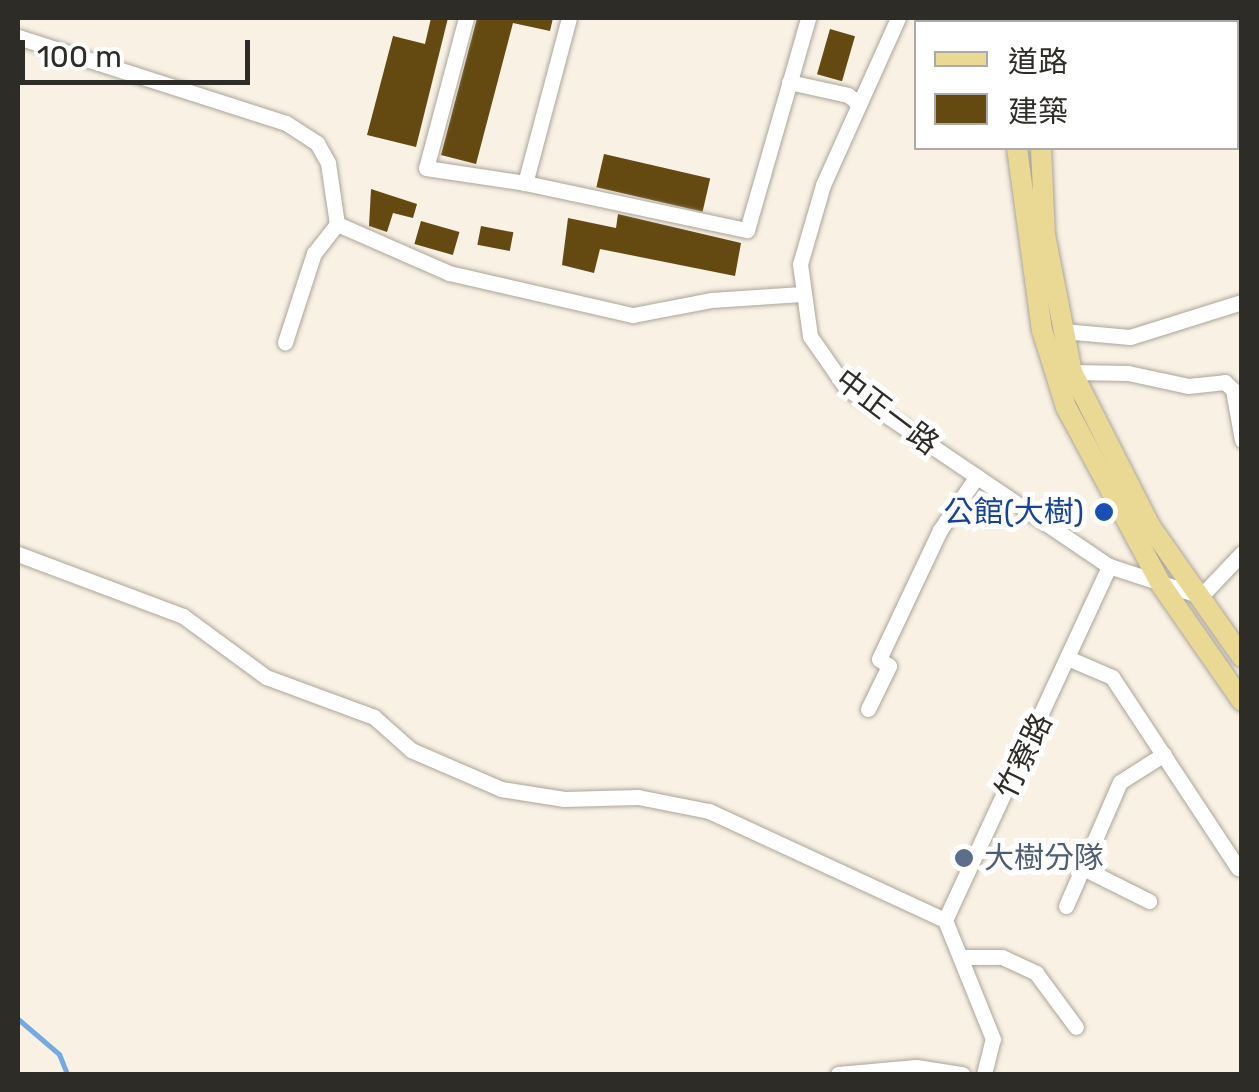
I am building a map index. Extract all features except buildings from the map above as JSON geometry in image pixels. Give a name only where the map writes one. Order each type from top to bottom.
[{"type":"main road","points":[[1017,150],[1023,228],[1054,374],[1091,460],[1162,586],[1242,701]]},
{"type":"main road","points":[[1040,150],[1045,235],[1072,372],[1150,526],[1242,657]]},
{"type":"street","points":[[466,18],[426,168],[525,183],[746,230],[808,18]]},
{"type":"street","points":[[525,183],[569,18]]},
{"type":"street","name":"中正一路","points":[[898,18],[824,185],[800,264],[810,336],[846,388],[1109,566]]},
{"type":"street","points":[[18,37],[114,63],[307,134],[328,163],[336,224],[314,254],[286,342]]},
{"type":"street","points":[[789,82],[848,94],[860,104]]},
{"type":"street","points":[[336,224],[448,274],[633,315],[711,300],[802,294]]},
{"type":"street","points":[[1063,331],[1130,337],[1242,302]]},
{"type":"street","points":[[1072,372],[1128,372],[1188,386],[1225,382],[1233,390],[1242,440]]},
{"type":"street","points":[[868,709],[890,666],[880,659],[887,643],[940,530],[977,476]]},
{"type":"street","points":[[1109,566],[1200,596],[1242,553]]},
{"type":"street","points":[[18,554],[183,616],[266,677],[374,717],[411,750],[501,789],[564,799],[638,796],[709,811],[944,920],[993,1039],[984,1074]]},
{"type":"street","name":"竹寮路","points":[[944,920],[1070,659],[1109,566]]},
{"type":"street","points":[[1070,659],[1112,677],[1238,868]]},
{"type":"street","points":[[1066,906],[1120,782],[1164,754]]},
{"type":"street","points":[[1082,868],[1149,901]]},
{"type":"street","points":[[960,958],[1002,957],[1036,973],[1076,1027]]},
{"type":"street","points":[[838,1074],[916,1067],[962,1074]]},
{"type":"waterway","points":[[18,1019],[59,1054],[67,1074]]},
{"type":"place","name":"公館(大樹)","points":[[1104,512]]},
{"type":"place","name":"大樹分隊","points":[[964,858]]}]
